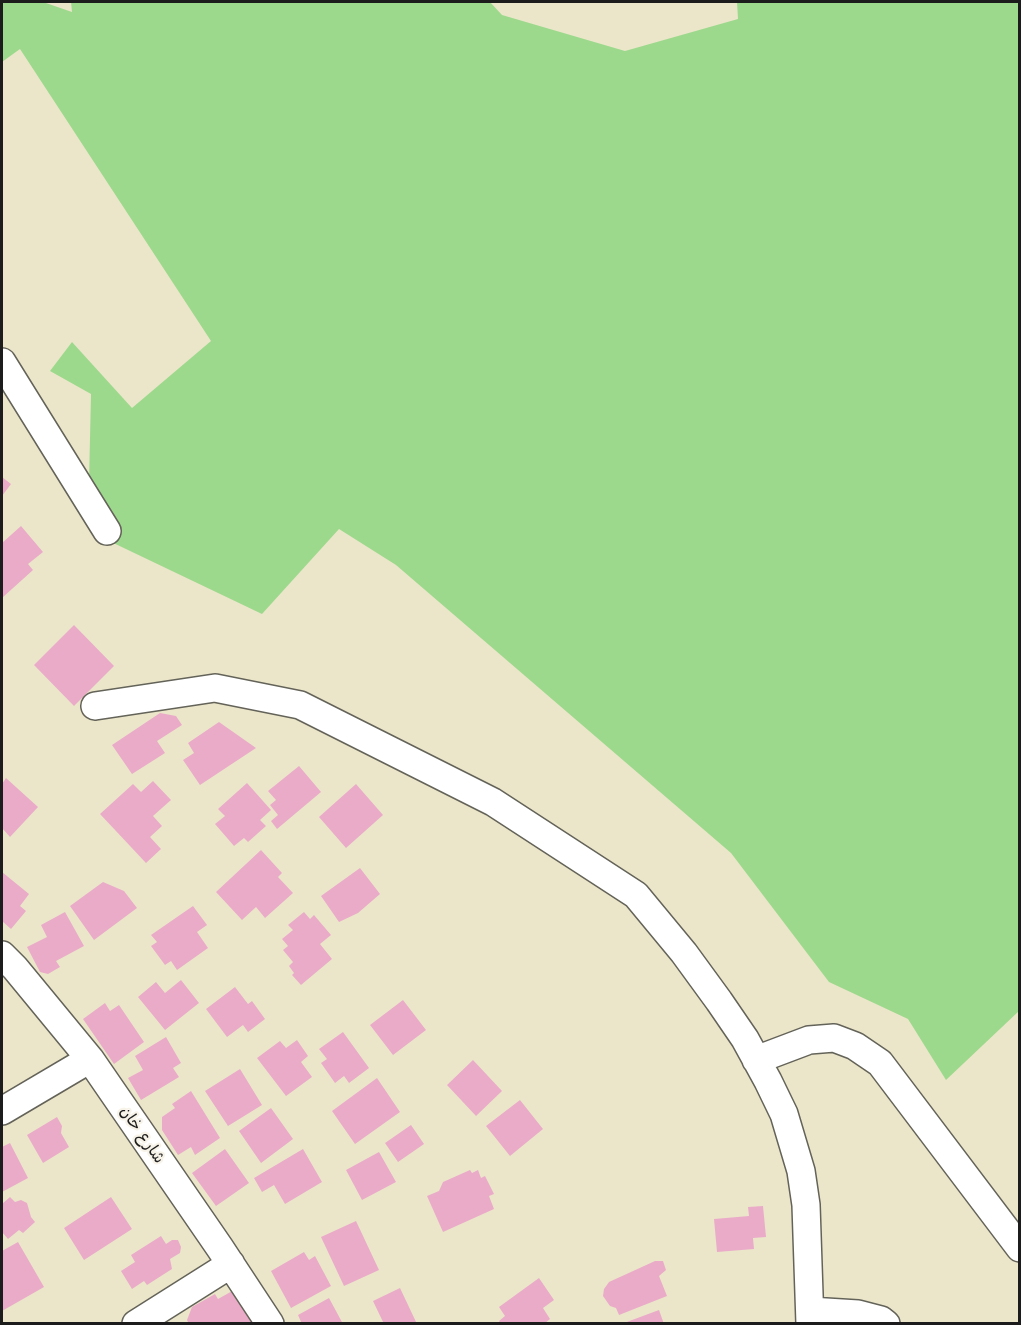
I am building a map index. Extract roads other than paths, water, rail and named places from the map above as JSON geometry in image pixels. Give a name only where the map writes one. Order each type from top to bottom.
[{"type":"street","points":[[2,362],[107,531]]},
{"type":"street","points":[[95,706],[215,688],[300,705],[493,802],[636,895],[684,953],[745,1039],[784,1114],[801,1171],[806,1205],[810,1317],[858,1314],[886,1323]]},
{"type":"street","name":"شارع خان","points":[[2,955],[90,1059],[270,1323]]},
{"type":"street","points":[[756,1060],[809,1040],[834,1038],[855,1046],[880,1063],[1020,1248]]},
{"type":"street","points":[[2,1111],[90,1059]]},
{"type":"street","points":[[136,1323],[231,1264]]}]
